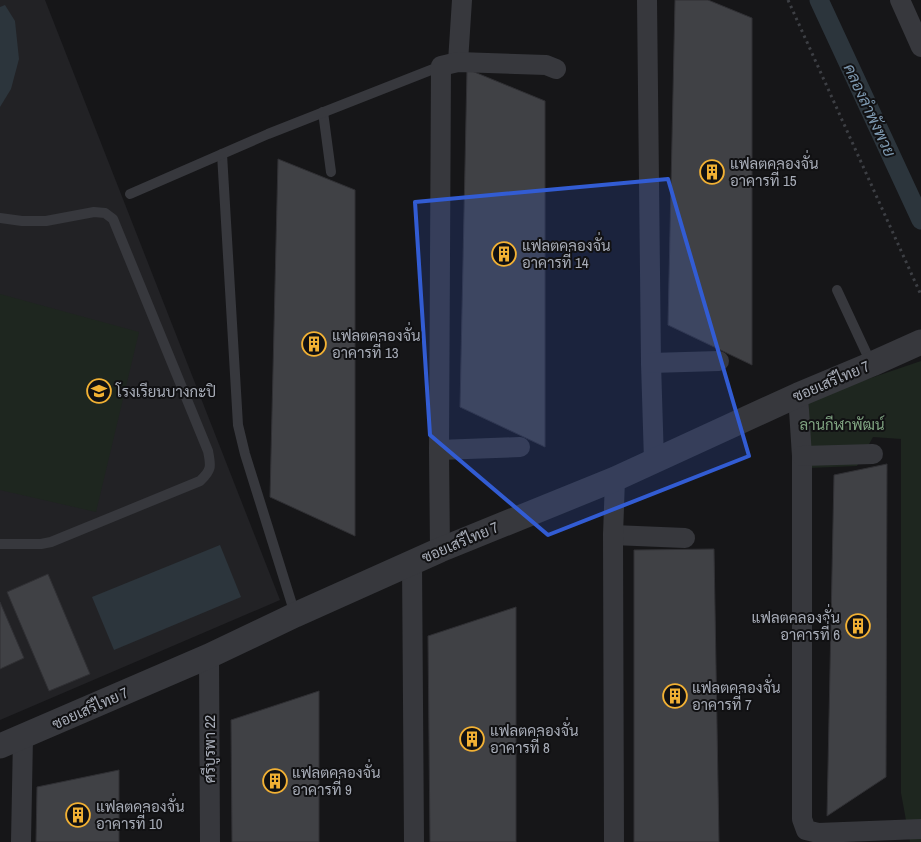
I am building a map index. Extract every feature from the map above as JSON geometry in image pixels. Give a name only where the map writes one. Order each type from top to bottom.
[{"type":"street","points":[[440,550],[439,450],[449,64],[462,0]]},
{"type":"street","points":[[647,0],[651,363],[654,461]]},
{"type":"street","points":[[900,0],[921,47]]},
{"type":"street","points":[[449,64],[546,65],[556,69]]},
{"type":"street","name":"ซอยเสรีไทย 7","points":[[0,746],[209,656],[412,562],[615,479],[798,395],[921,342]]},
{"type":"street","points":[[651,363],[719,361]]},
{"type":"street","points":[[798,395],[802,456],[802,819],[806,830],[818,833],[921,829]]},
{"type":"street","points":[[439,450],[520,447]]},
{"type":"street","points":[[802,456],[873,454]]},
{"type":"street","points":[[614,842],[613,535],[615,479]]},
{"type":"street","points":[[613,535],[685,538]]},
{"type":"street","points":[[412,562],[414,842]]},
{"type":"street","name":"ศรีบูรพา 22","points":[[209,656],[210,842]]},
{"type":"street","points":[[21,842],[23,737]]},
{"type":"lane","points":[[130,194],[268,134],[449,64]]},
{"type":"lane","points":[[323,112],[331,172]]},
{"type":"lane","points":[[222,154],[238,425],[245,454],[295,615]]},
{"type":"lane","points":[[0,218],[22,221],[46,221],[94,212],[105,213],[113,219],[208,451],[211,464],[208,474],[200,481],[51,542],[41,544],[0,544]]},
{"type":"lane","points":[[836,290],[872,364]]},
{"type":"path","points":[[788,0],[921,295]]},
{"type":"highlighted area","points":[[668,179],[749,456],[548,535],[430,435],[415,202]]},
{"type":"shaded area","name":"โรงเรียนบางกะปิ","points":[[0,0],[45,0],[280,600],[0,720]]},
{"type":"shaded area","points":[[5,5],[15,21],[19,59],[11,89],[0,107],[0,7]]},
{"type":"shaded area","points":[[220,545],[241,597],[114,650],[92,597]]},
{"type":"green space","points":[[0,294],[139,332],[96,512],[0,490]]},
{"type":"green space","name":"ลานกีฬาพัฒน์","points":[[921,361],[921,842],[910,842],[901,793],[901,439],[873,437],[857,466],[808,468],[809,399]]},
{"type":"building","name":"แฟลตคลองจั่น อาคารที่ 15","points":[[675,0],[708,0],[752,18],[752,365],[668,325]]},
{"type":"building","name":"แฟลตคลองจั่น อาคารที่ 14","points":[[467,69],[545,101],[545,447],[460,407]]},
{"type":"building","name":"แฟลตคลองจั่น อาคารที่ 13","points":[[278,159],[355,190],[355,536],[270,497]]},
{"type":"building","name":"แฟลตคลองจั่น อาคารที่ 6","points":[[887,464],[886,777],[827,816],[834,475]]},
{"type":"building","name":"แฟลตคลองจั่น อาคารที่ 7","points":[[714,549],[719,842],[634,842],[634,550]]},
{"type":"building","points":[[48,574],[90,674],[49,691],[7,592]]},
{"type":"building","points":[[0,602],[24,658],[0,669]]},
{"type":"building","name":"แฟลตคลองจั่น อาคารที่ 8","points":[[516,607],[516,842],[430,842],[428,636]]},
{"type":"building","name":"แฟลตคลองจั่น อาคารที่ 9","points":[[319,691],[319,842],[232,842],[231,720]]},
{"type":"building","name":"แฟลตคลองจั่น อาคารที่ 10","points":[[119,770],[119,842],[36,842],[37,787]]},
{"type":"waterway","name":"คลองลำพังพวย","points":[[819,0],[921,220]]},
{"type":"place","name":"แฟลตคลองจั่น อาคารที่ 15","points":[[712,172]]},
{"type":"place","name":"แฟลตคลองจั่น อาคารที่ 14","points":[[504,254]]},
{"type":"place","name":"แฟลตคลองจั่น อาคารที่ 13","points":[[314,344]]},
{"type":"place","name":"โรงเรียนบางกะปิ","points":[[99,391]]},
{"type":"place","name":"แฟลตคลองจั่น อาคารที่ 6","points":[[858,626]]},
{"type":"place","name":"แฟลตคลองจั่น อาคารที่ 7","points":[[675,696]]},
{"type":"place","name":"แฟลตคลองจั่น อาคารที่ 8","points":[[472,739]]},
{"type":"place","name":"แฟลตคลองจั่น อาคารที่ 9","points":[[275,781]]},
{"type":"place","name":"แฟลตคลองจั่น อาคารที่ 10","points":[[78,815]]}]
